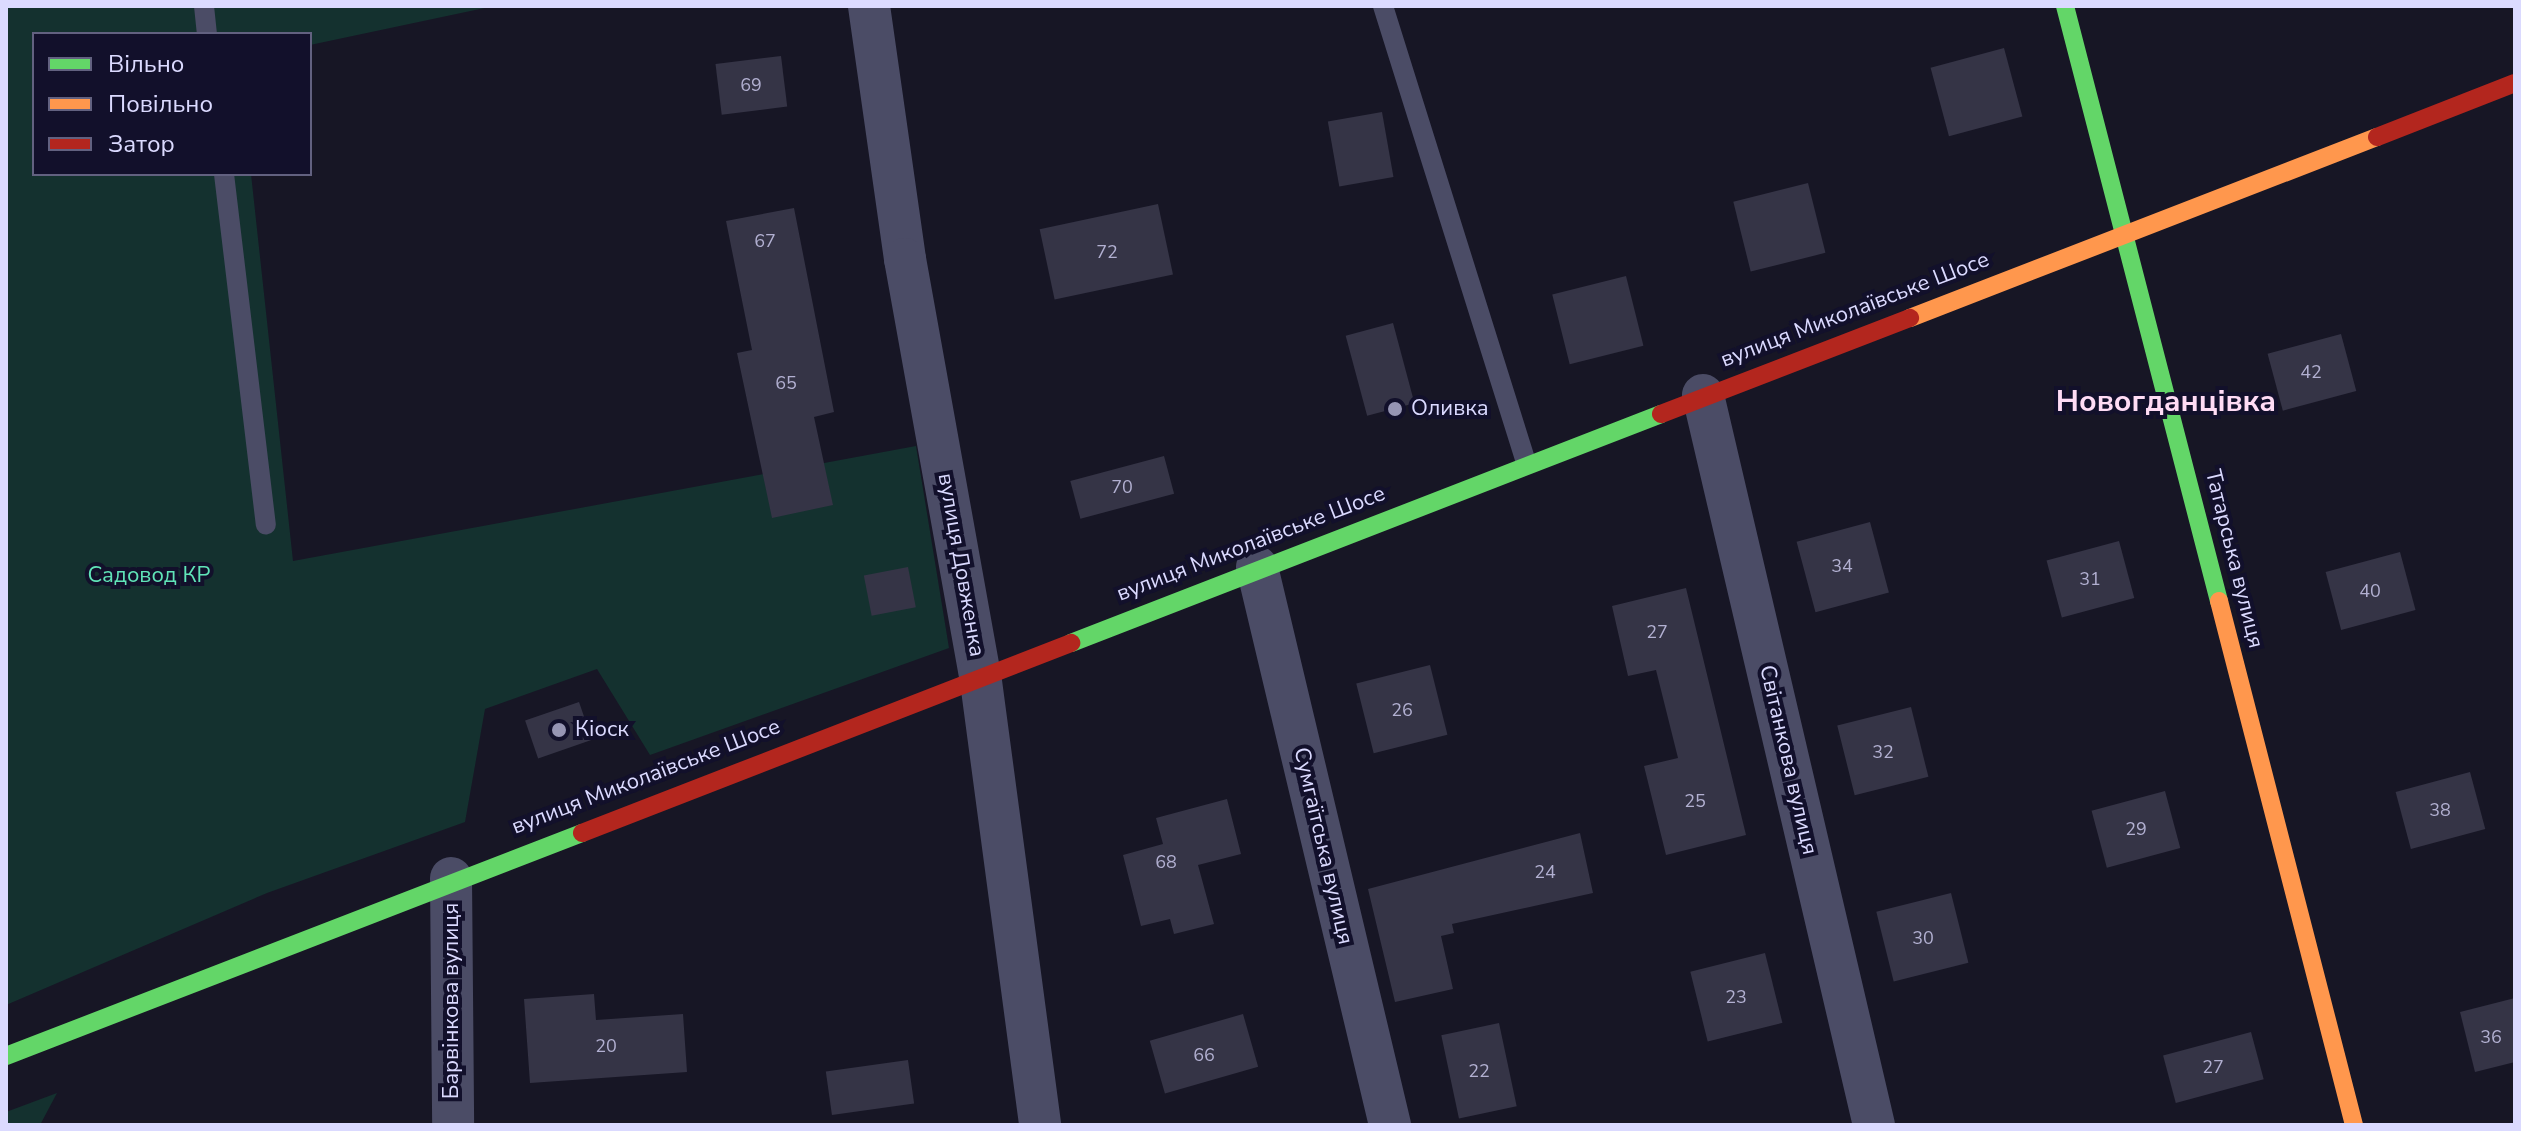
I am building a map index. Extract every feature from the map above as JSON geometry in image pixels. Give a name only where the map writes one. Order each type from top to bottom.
[{"type":"main road","name":"Татарська вулиця","points":[[2065,6],[2126,231],[2354,1125]]},
{"type":"main road","name":"вулиця Миколаївське Шосе","points":[[6,1056],[451,878],[2515,83]]},
{"type":"street","name":"вулиця Довженка","points":[[869,6],[905,259],[980,674],[1040,1125]]},
{"type":"street","name":"Світанкова вулиця","points":[[1703,395],[1874,1125]]},
{"type":"street","name":"Сумгаїтська вулиця","points":[[1257,567],[1390,1125]]},
{"type":"street","name":"Барвінкова вулиця","points":[[451,878],[453,1125]]},
{"type":"lane","points":[[204,6],[207,32]]},
{"type":"lane","points":[[1383,6],[1526,463]]},
{"type":"lane","points":[[224,176],[266,524]]},
{"type":"green space","name":"Садовод КР","points":[[6,6],[494,6],[312,45],[312,32],[32,32],[32,176],[251,176],[293,561],[916,446],[949,648],[650,755],[597,669],[485,709],[465,822],[267,893],[6,1005]]},
{"type":"green space","points":[[57,1093],[40,1125],[6,1125],[6,1112]]},
{"type":"building","points":[[2004,48],[2022,117],[1949,136],[1931,68]]},
{"type":"building","points":[[781,56],[787,107],[722,115],[715,64]]},
{"type":"building","points":[[1382,112],[1393,177],[1339,187],[1328,122]]},
{"type":"building","points":[[1808,183],[1825,253],[1751,271],[1733,202]]},
{"type":"building","points":[[1158,204],[1173,274],[1055,300],[1040,229]]},
{"type":"building","points":[[794,208],[834,412],[814,417],[833,505],[772,518],[737,353],[752,350],[726,221]]},
{"type":"building","points":[[1626,276],[1643,346],[1570,364],[1552,294]]},
{"type":"building","points":[[1393,323],[1414,403],[1367,416],[1346,336]]},
{"type":"building","points":[[2341,334],[2356,391],[2283,411],[2268,354]]},
{"type":"building","points":[[1164,456],[1174,494],[1080,519],[1070,481]]},
{"type":"building","points":[[1870,522],[1889,593],[1815,612],[1797,542]]},
{"type":"building","points":[[2119,541],[2134,598],[2062,617],[2047,560]]},
{"type":"building","points":[[2400,552],[2416,610],[2341,630],[2326,572]]},
{"type":"building","points":[[908,567],[916,607],[872,616],[864,576]]},
{"type":"building","points":[[1686,588],[1746,835],[1666,855],[1644,766],[1678,758],[1656,670],[1628,676],[1612,606]]},
{"type":"building","points":[[1430,665],[1447,735],[1374,753],[1356,683]]},
{"type":"building","name":"Кіоск","points":[[579,702],[592,740],[538,758],[525,721]]},
{"type":"building","points":[[1911,707],[1928,777],[1855,795],[1837,725]]},
{"type":"building","points":[[2470,772],[2485,829],[2411,849],[2396,792]]},
{"type":"building","points":[[2165,791],[2180,848],[2107,868],[2092,811]]},
{"type":"building","points":[[1227,799],[1241,854],[1198,865],[1214,924],[1174,934],[1170,919],[1141,926],[1123,855],[1163,844],[1156,818]]},
{"type":"building","points":[[1580,833],[1593,893],[1452,924],[1454,933],[1441,936],[1453,989],[1395,1002],[1368,889]]},
{"type":"building","points":[[1951,893],[1968,963],[1894,981],[1876,912]]},
{"type":"building","points":[[1765,953],[1782,1023],[1708,1041],[1690,972]]},
{"type":"building","points":[[594,994],[596,1020],[683,1014],[687,1072],[530,1083],[524,999]]},
{"type":"building","points":[[2515,998],[2515,1062],[2475,1072],[2460,1012]]},
{"type":"building","points":[[1243,1014],[1258,1067],[1165,1094],[1150,1041]]},
{"type":"building","points":[[1499,1023],[1517,1106],[1459,1118],[1441,1035]]},
{"type":"building","points":[[2251,1032],[2264,1079],[2176,1103],[2163,1056]]},
{"type":"building","points":[[908,1060],[914,1104],[832,1115],[826,1072]]},
{"type":"traffic: fast","points":[[2065,6],[2219,601]]},
{"type":"traffic: fast","points":[[1071,643],[1661,414]]},
{"type":"traffic: fast","points":[[6,1056],[582,833]]},
{"type":"traffic: slow","points":[[1910,318],[2377,137]]},
{"type":"traffic: slow","points":[[2219,601],[2354,1125]]},
{"type":"traffic: jam","points":[[2377,137],[2515,83]]},
{"type":"traffic: jam","points":[[1661,414],[1910,318]]},
{"type":"traffic: jam","points":[[582,833],[1071,643]]},
{"type":"place","name":"Оливка","points":[[1395,409]]},
{"type":"place","name":"Кіоск","points":[[559,730]]},
{"type":"district","name":"Новогданцівка","points":[[2166,402]]}]
